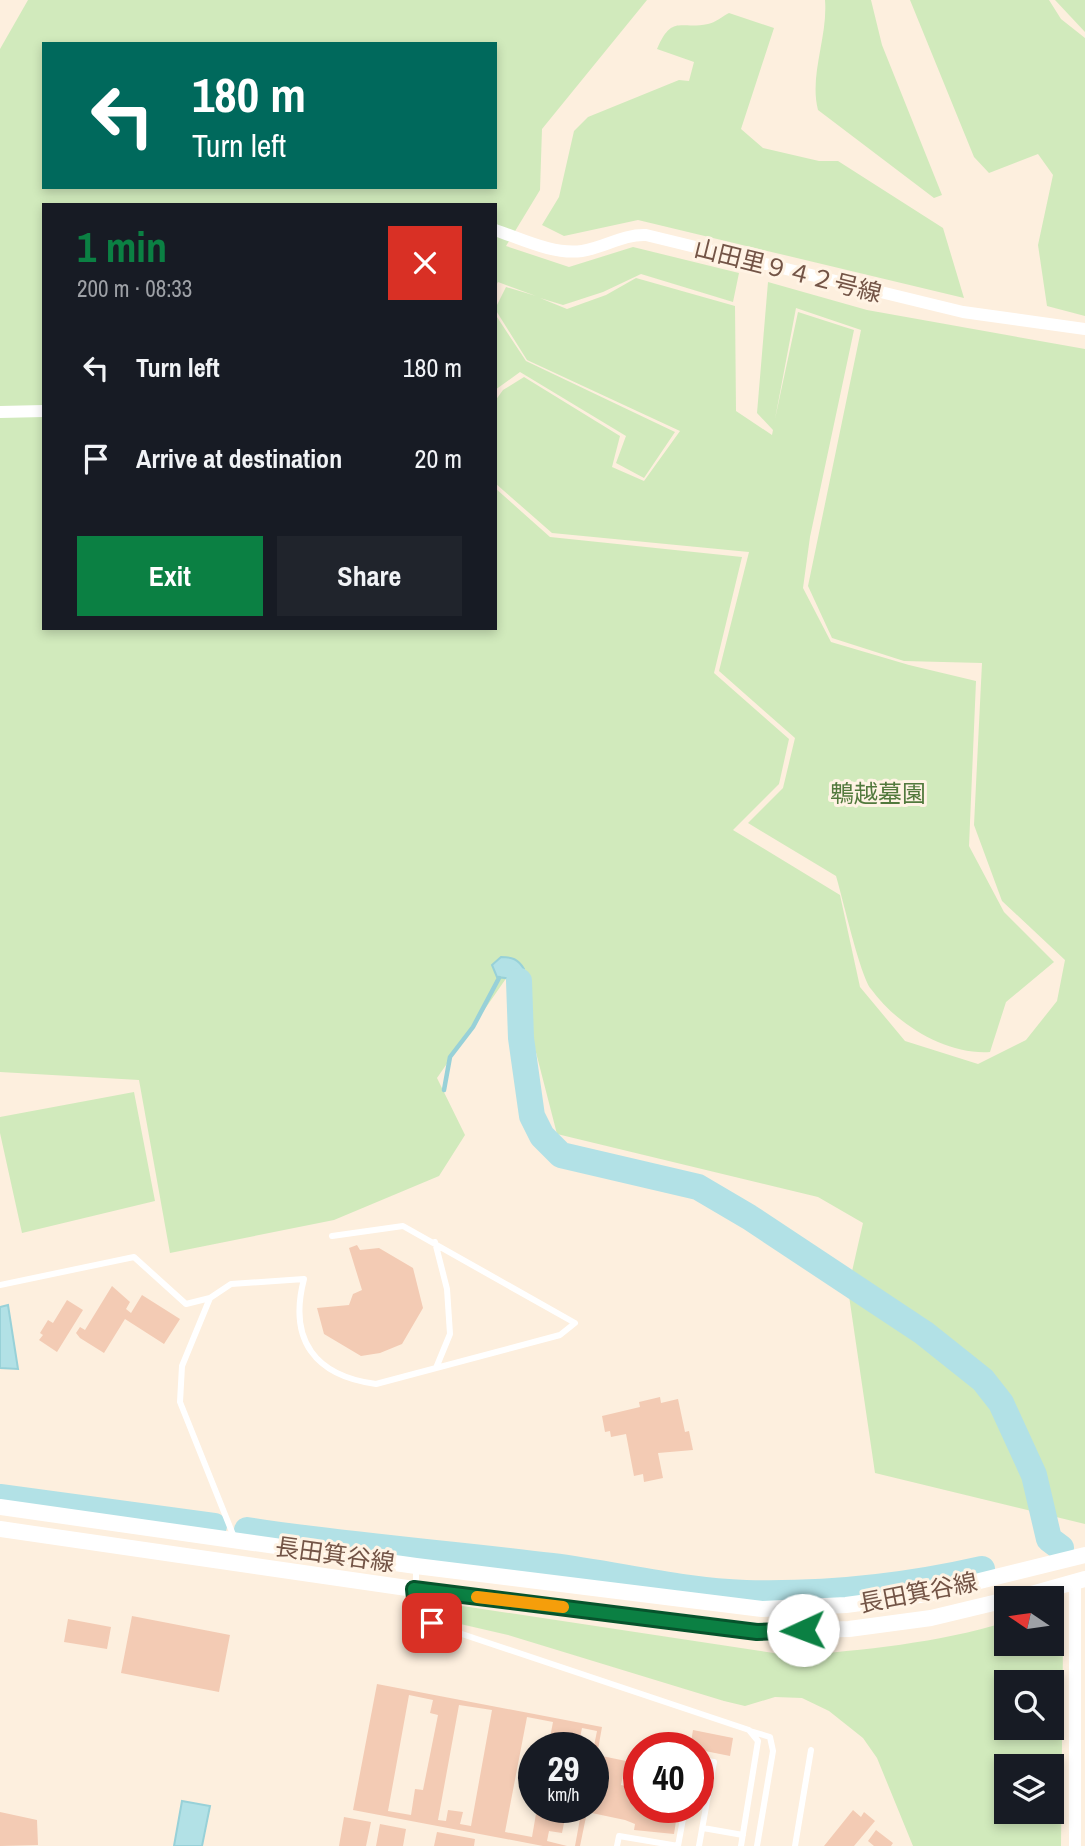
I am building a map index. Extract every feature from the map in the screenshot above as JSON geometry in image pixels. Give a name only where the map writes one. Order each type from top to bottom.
[{"type":"street","name":"山田里９４２号線","points":[[497,231],[542,246],[581,251],[616,239],[646,235],[963,312],[1085,329]]},
{"type":"street","points":[[0,412],[42,411]]},
{"type":"street","name":"長田箕谷線","points":[[0,1507],[416,1566],[762,1609],[846,1605],[927,1594],[1085,1555]]},
{"type":"street","name":"長田箕谷線","points":[[0,1529],[414,1589],[757,1632],[849,1629],[931,1618],[994,1603]]},
{"type":"street","points":[[1059,1586],[1080,1580],[1075,1846]]},
{"type":"lane","points":[[0,1285],[134,1257],[186,1304],[210,1298],[231,1284],[304,1279],[297,1305],[298,1325],[322,1366],[351,1381],[376,1384],[560,1335],[575,1323],[403,1226],[332,1236]]},
{"type":"lane","points":[[435,1242],[447,1289],[450,1334],[436,1368]]},
{"type":"lane","points":[[210,1298],[182,1366],[180,1402],[236,1540]]},
{"type":"lane","points":[[416,1566],[416,1608],[432,1623],[770,1737],[773,1751],[757,1846]]},
{"type":"lane","points":[[741,1846],[758,1741],[748,1730]]},
{"type":"lane","points":[[795,1846],[811,1750]]},
{"type":"lane","points":[[617,1846],[619,1836],[678,1846],[682,1823]]},
{"type":"lane","points":[[699,1846],[704,1823]]},
{"type":"lane","points":[[703,1828],[743,1835]]},
{"type":"green space","name":"鵯越墓園","points":[[28,0],[647,0],[542,129],[540,190],[506,246],[569,267],[633,247],[739,273],[733,302],[641,274],[603,292],[563,305],[540,298],[567,309],[606,295],[636,278],[735,306],[736,411],[772,435],[773,430],[757,413],[768,282],[867,310],[1085,349],[1085,1524],[875,1473],[848,1289],[863,1223],[818,1197],[557,1134],[514,967],[437,1078],[465,1135],[439,1176],[334,1220],[170,1253],[139,1080],[0,1072],[0,49]],"holes":[[[42,203],[497,203],[498,282],[536,296],[506,287],[497,305],[497,312],[527,360],[680,431],[644,481],[612,467],[620,436],[524,377],[503,390],[497,398],[497,485],[552,533],[749,552],[719,671],[795,738],[783,788],[748,823],[836,876],[857,953],[867,981],[881,1002],[908,1025],[940,1043],[973,1052],[990,1052],[1006,1002],[1054,962],[1004,912],[969,846],[976,681],[831,642],[803,588],[810,537],[854,330],[798,312],[775,419],[796,308],[861,330],[808,586],[832,638],[904,661],[982,663],[974,825],[1002,901],[1065,960],[1057,1001],[1026,1040],[978,1064],[905,1041],[860,987],[840,895],[733,830],[779,784],[789,739],[714,673],[742,557],[550,537],[497,490],[497,630],[42,630]]]},
{"type":"green space","points":[[825,0],[871,0],[882,45],[942,195],[934,198],[818,110],[816,83]]},
{"type":"green space","points":[[910,0],[1049,0],[1061,19],[1085,38],[1085,316],[1047,306],[1038,245],[1053,175],[1038,154],[989,173],[974,157]]},
{"type":"green space","points":[[1055,0],[1085,0],[1085,32]]},
{"type":"green space","points":[[729,13],[774,28],[741,129],[763,148],[819,161],[838,161],[943,228],[964,298],[638,220],[564,236],[542,225],[559,197],[574,131],[588,117],[679,80],[689,81],[694,62],[657,49],[662,38],[672,27],[711,23]]},
{"type":"green space","points":[[497,317],[526,361],[675,432],[644,478],[616,463],[626,436],[520,372],[497,389]]},
{"type":"green space","points":[[134,1092],[155,1201],[22,1233],[0,1133],[0,1117]]},
{"type":"green space","points":[[443,1603],[793,1656],[928,1640],[994,1625],[994,1656],[1063,1656],[1063,1670],[994,1670],[994,1740],[1062,1740],[1062,1754],[994,1754],[994,1824],[1061,1824],[1061,1846],[913,1846],[877,1758],[863,1738],[829,1711],[802,1698],[775,1697],[745,1706],[724,1701],[508,1635],[443,1620],[434,1613],[435,1608]]},
{"type":"water","points":[[501,957],[512,958],[519,963],[524,969],[521,980],[497,977],[492,965]]},
{"type":"water","points":[[8,1305],[18,1369],[0,1368],[0,1307]]},
{"type":"water","points":[[182,1801],[210,1806],[202,1846],[174,1846]]},
{"type":"building","points":[[357,1245],[360,1250],[379,1248],[413,1268],[423,1308],[402,1344],[380,1353],[361,1356],[324,1334],[317,1308],[349,1305],[353,1294],[362,1290],[349,1248]]},
{"type":"building","points":[[112,1286],[130,1302],[126,1309],[131,1313],[142,1295],[180,1319],[164,1344],[125,1319],[104,1353],[80,1338],[76,1333],[80,1327],[85,1330]]},
{"type":"building","points":[[67,1300],[83,1310],[57,1352],[39,1340],[43,1335],[40,1333],[48,1320],[53,1323]]},
{"type":"building","points":[[660,1397],[661,1403],[678,1399],[685,1432],[689,1431],[693,1450],[658,1453],[663,1478],[644,1482],[643,1474],[634,1476],[626,1434],[611,1437],[610,1431],[605,1432],[602,1416],[640,1407],[639,1402]]},
{"type":"building","points":[[132,1616],[230,1635],[219,1692],[121,1673]]},
{"type":"building","points":[[68,1619],[111,1627],[107,1649],[64,1642]]},
{"type":"building","points":[[377,1684],[602,1727],[601,1732],[582,1728],[581,1732],[551,1732],[553,1722],[527,1717],[524,1732],[518,1732],[518,1764],[505,1832],[532,1837],[534,1823],[564,1823],[562,1833],[549,1831],[547,1841],[567,1846],[543,1846],[353,1810]],"holes":[[[409,1695],[433,1700],[430,1713],[438,1715],[423,1790],[415,1789],[411,1815],[388,1811]],[[459,1705],[492,1710],[471,1826],[460,1824],[463,1812],[448,1810],[446,1821],[438,1820]]]},
{"type":"building","points":[[714,1734],[733,1738],[730,1756],[714,1753]]},
{"type":"building","points":[[609,1757],[623,1760],[623,1820],[609,1817]]},
{"type":"building","points":[[853,1810],[861,1817],[864,1812],[875,1821],[854,1846],[824,1846]]},
{"type":"building","points":[[0,1812],[37,1820],[38,1845],[0,1846]]},
{"type":"building","points":[[344,1817],[371,1822],[366,1846],[339,1846]]},
{"type":"building","points":[[579,1823],[585,1823],[580,1846],[575,1846]]},
{"type":"building","points":[[632,1823],[676,1823],[674,1834],[634,1830],[635,1824]]},
{"type":"building","points":[[380,1824],[406,1829],[403,1846],[376,1846]]},
{"type":"building","points":[[876,1830],[893,1843],[891,1846],[874,1846],[868,1841]]},
{"type":"building","points":[[437,1832],[475,1839],[474,1846],[434,1846]]},
{"type":"waterway","points":[[444,1090],[450,1057],[473,1027],[499,978]]},
{"type":"waterway","points":[[519,981],[521,1038],[532,1116],[542,1136],[561,1155],[698,1187],[749,1217],[924,1333],[983,1380],[1001,1403],[1034,1475],[1049,1539],[1061,1548]]},
{"type":"waterway","points":[[0,1497],[214,1526]]},
{"type":"waterway","points":[[247,1530],[576,1569],[722,1592],[806,1593],[865,1588],[923,1581],[982,1569]]},
{"type":"slow traffic","points":[[477,1597],[563,1607]]},
{"type":"route","points":[[432,1623],[416,1608],[414,1589],[757,1632],[803,1630]]}]
